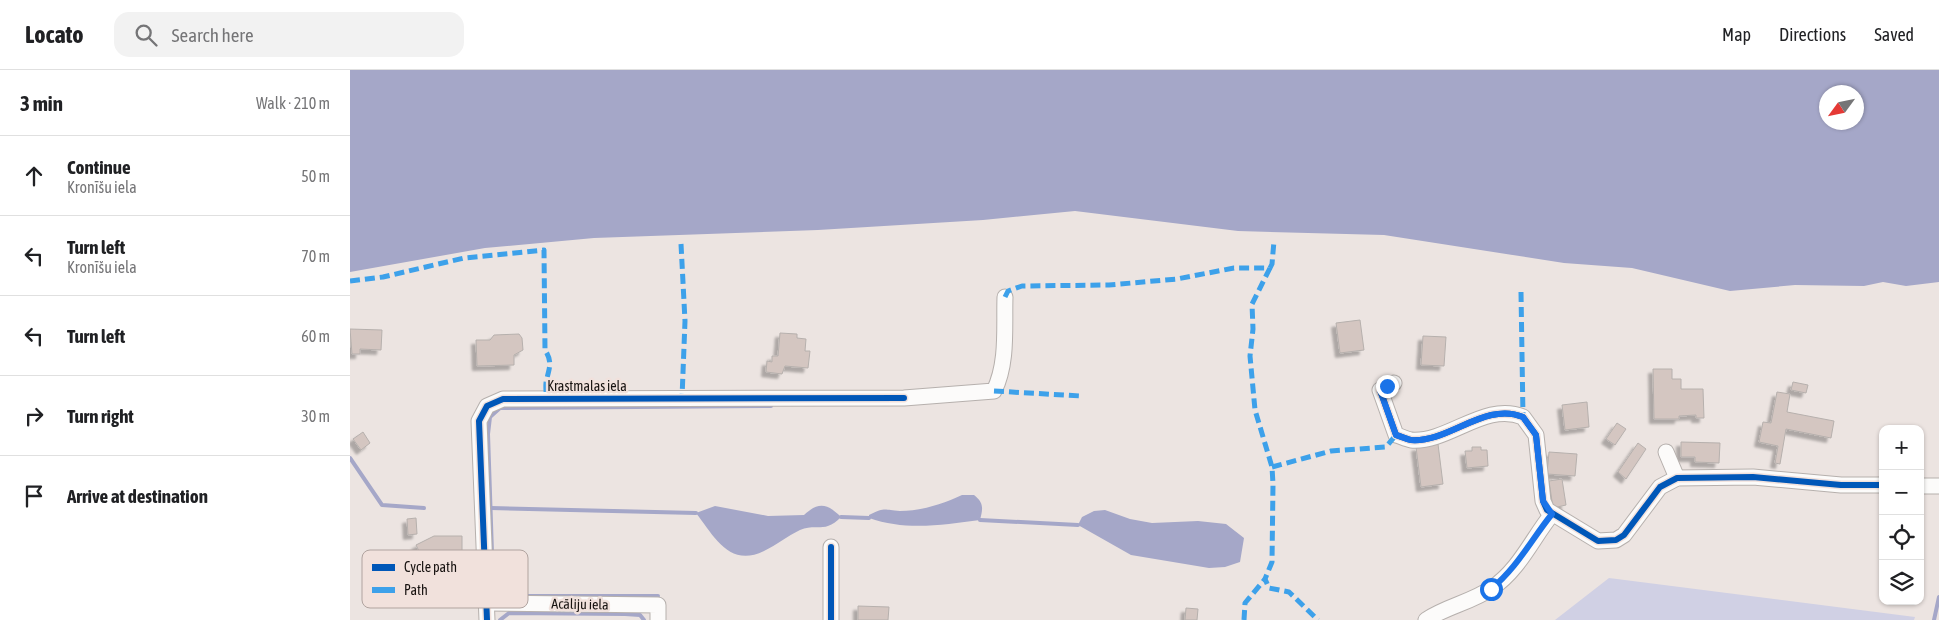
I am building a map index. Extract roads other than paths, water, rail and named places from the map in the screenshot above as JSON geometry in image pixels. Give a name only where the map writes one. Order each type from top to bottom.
[{"type":"street","name":"Krastmalas iela","points":[[485,550],[479,421],[487,406],[503,399],[904,398],[994,391],[1000,380],[1003,355],[1005,297]]},
{"type":"street","points":[[1394,383],[1380,390],[1388,418],[1396,435],[1411,440],[1433,437],[1493,415],[1507,413],[1523,417],[1536,435],[1543,501],[1552,514],[1598,541],[1616,540],[1624,535],[1660,487],[1676,478],[1753,477],[1841,485],[1879,485]]},
{"type":"street","points":[[1666,452],[1676,478]]},
{"type":"street","points":[[1924,486],[1939,486]]},
{"type":"street","points":[[1426,620],[1438,612],[1491,589],[1506,577],[1529,549],[1552,514]]},
{"type":"street","points":[[831,547],[831,620]]},
{"type":"street","name":"Acāliju iela","points":[[528,603],[658,605],[658,620]]},
{"type":"water","points":[[350,70],[1939,70],[1939,282],[1906,286],[1883,282],[1864,286],[1795,285],[1730,291],[1632,268],[1564,263],[1384,235],[1238,231],[1075,211],[983,220],[818,230],[594,238],[485,248],[350,272]]},
{"type":"water","points":[[962,495],[974,495],[980,501],[982,509],[980,520],[910,526],[869,518],[869,515],[882,510],[908,511],[924,508]]},
{"type":"water","points":[[715,506],[768,516],[804,515],[818,506],[822,506],[831,509],[841,517],[825,527],[800,530],[764,551],[752,555],[741,555],[732,553],[716,540],[696,513]]},
{"type":"water","points":[[1105,510],[1130,519],[1152,523],[1198,521],[1226,524],[1244,538],[1240,562],[1225,567],[1209,568],[1131,555],[1078,525],[1082,517],[1094,511]]},
{"type":"waterway","points":[[492,550],[488,434],[490,417],[500,408],[771,406]]},
{"type":"waterway","points":[[350,458],[382,505],[424,508]]},
{"type":"waterway","points":[[491,508],[696,513]]},
{"type":"waterway","points":[[841,517],[869,518]]},
{"type":"waterway","points":[[980,520],[1078,525]]},
{"type":"waterway","points":[[528,596],[658,596]]},
{"type":"waterway","points":[[1934,620],[1939,597]]},
{"type":"waterway","points":[[500,620],[509,613],[625,614],[640,615],[644,620]]}]
